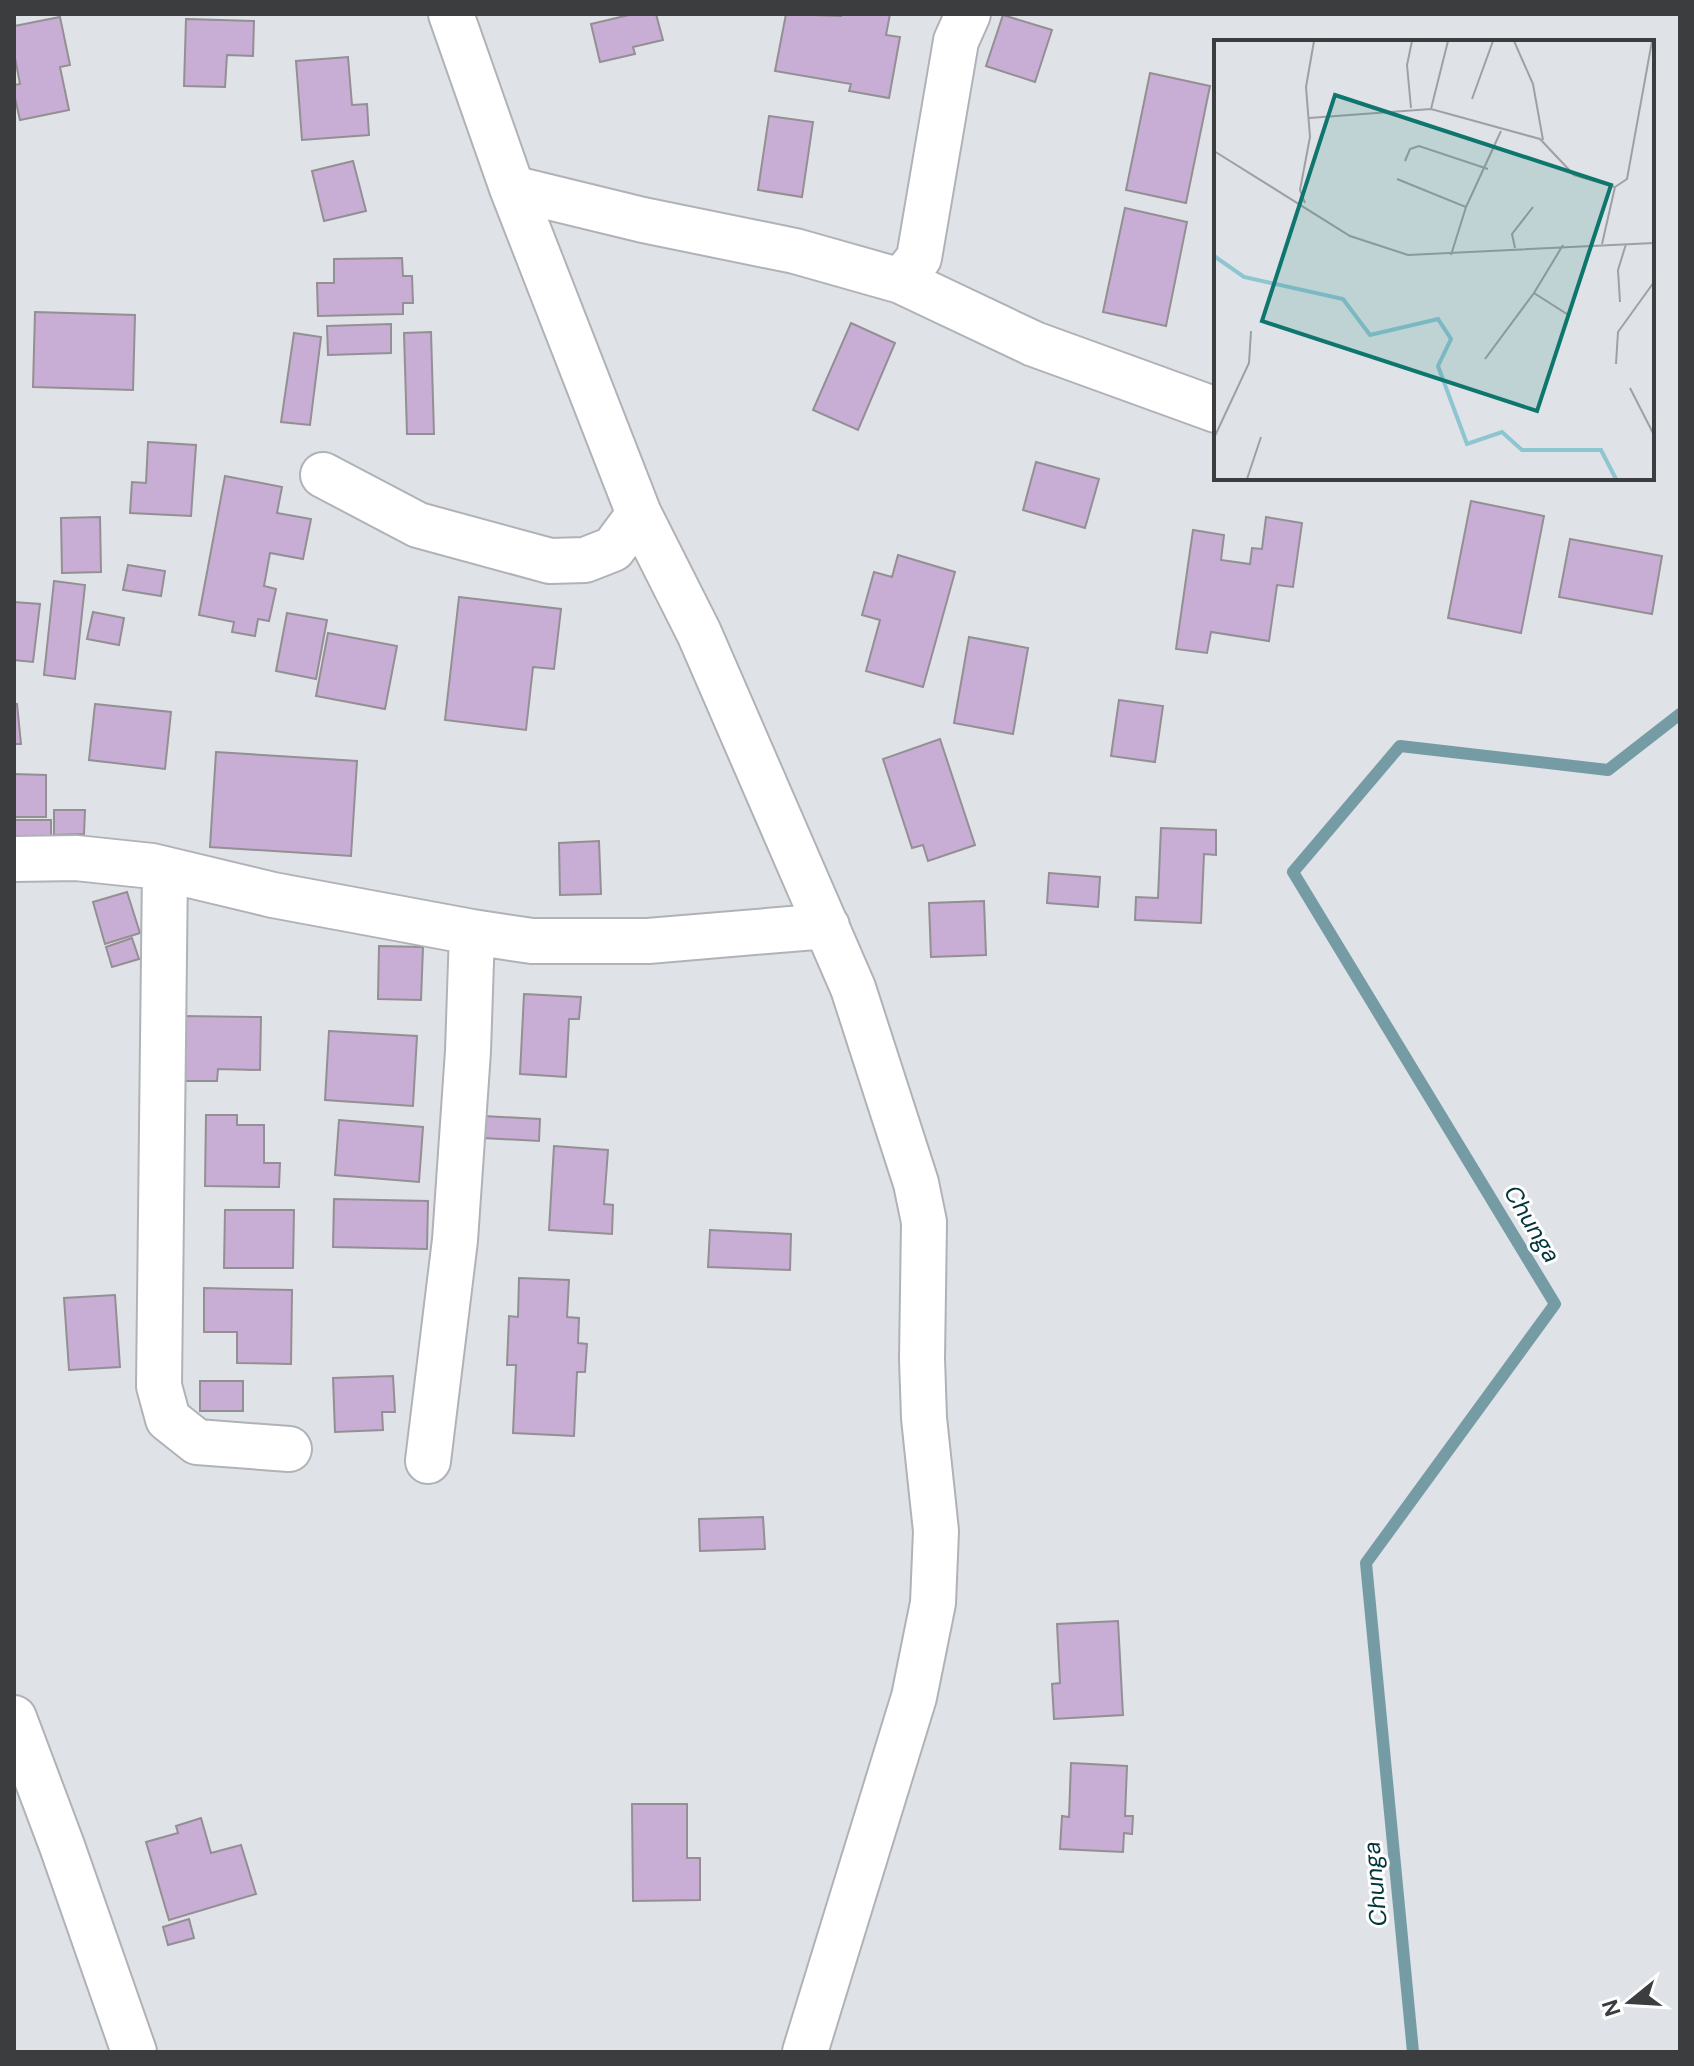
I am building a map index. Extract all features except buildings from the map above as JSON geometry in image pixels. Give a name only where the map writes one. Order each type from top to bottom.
[{"type":"street","points":[[451,14],[512,188],[639,514],[699,633],[853,988],[916,1183],[924,1222],[924,1418],[936,1531],[933,1603],[914,1697],[800,2043]]},
{"type":"street","points":[[901,281],[919,258],[956,41],[968,14]]},
{"type":"street","points":[[512,188],[643,220],[795,251],[901,281],[1034,344],[1214,409]]},
{"type":"street","points":[[323,475],[418,525],[550,561],[585,560],[613,549],[639,514]]},
{"type":"street","points":[[14,859],[76,858],[165,869],[273,895],[532,941],[648,941],[827,926]]},
{"type":"street","points":[[165,869],[159,1386],[168,1419],[197,1442],[289,1449]]},
{"type":"street","points":[[428,1461],[455,1240],[468,1051],[472,932]]},
{"type":"street","points":[[14,1718],[134,2052]]},
{"type":"waterway","name":"Chunga","points":[[1413,2052],[1366,1563],[1555,1304],[1293,872],[1400,746],[1608,770],[1680,714]]}]
